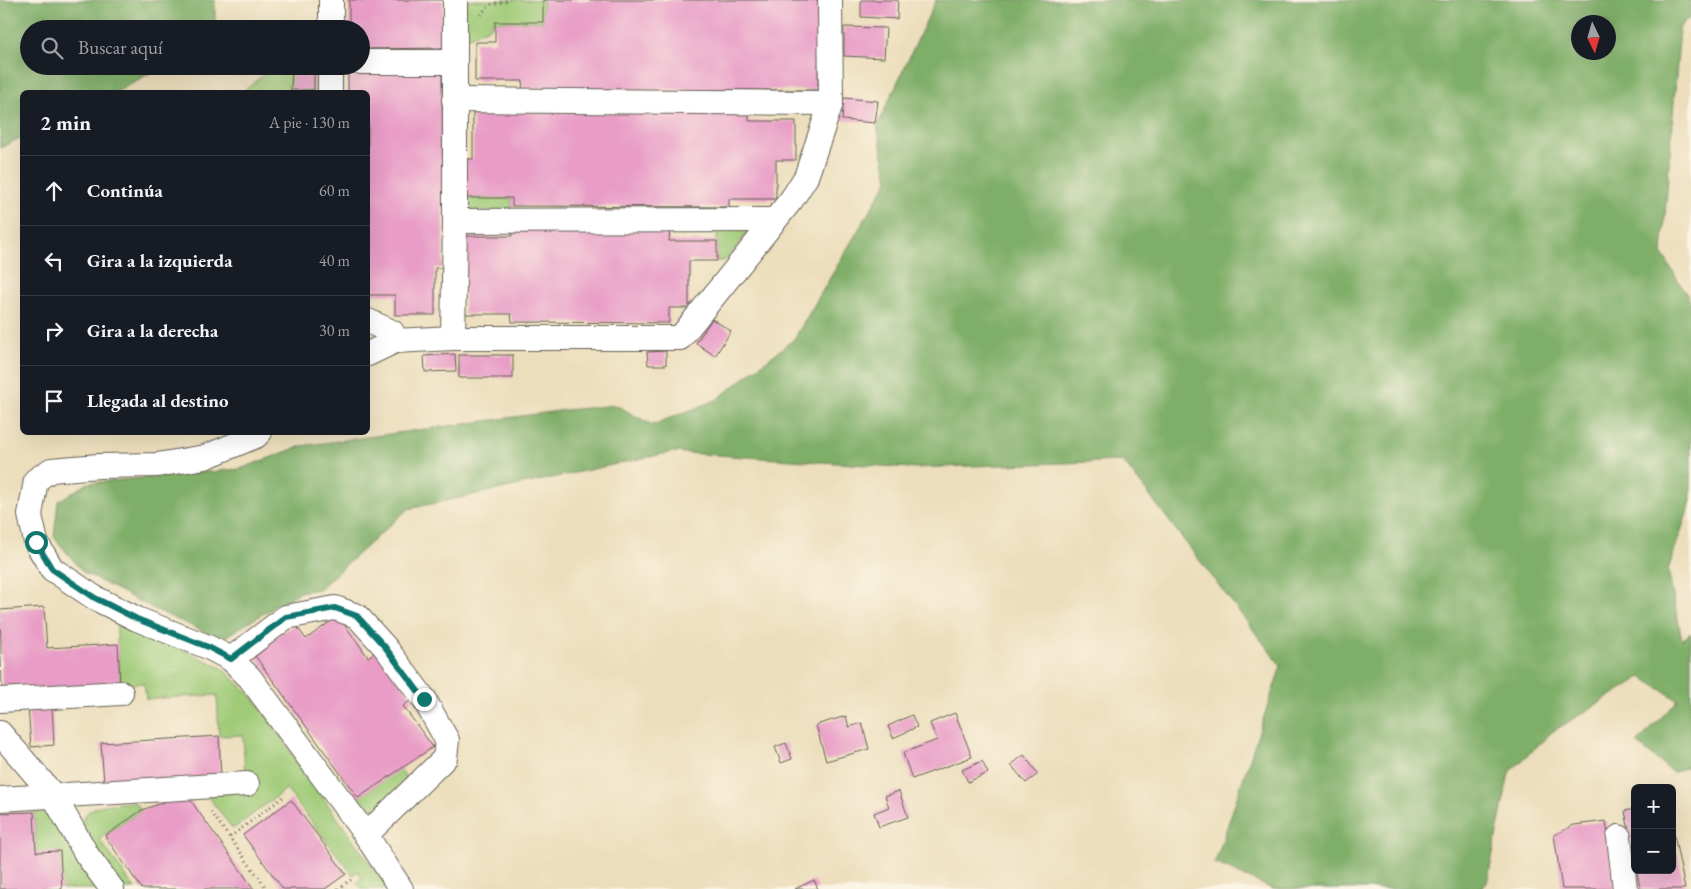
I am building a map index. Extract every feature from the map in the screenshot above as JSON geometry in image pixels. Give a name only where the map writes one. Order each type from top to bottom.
[{"type":"street","points":[[331,0],[331,20]]},
{"type":"street","points":[[453,338],[455,221],[454,0]]},
{"type":"street","points":[[370,353],[395,341],[453,338],[680,338],[792,199],[806,177],[831,103],[830,0]]},
{"type":"street","points":[[370,62],[454,62]]},
{"type":"street","points":[[330,75],[330,90]]},
{"type":"street","points":[[454,100],[831,103]]},
{"type":"street","points":[[455,221],[775,220]]},
{"type":"street","points":[[370,322],[392,332],[395,341]]},
{"type":"street","points":[[257,435],[205,457],[157,465],[99,466],[51,470],[36,480],[30,515],[36,542],[52,569],[95,598],[137,619],[208,647],[231,659],[250,678],[366,834],[400,889]]},
{"type":"street","points":[[231,659],[286,617],[335,608],[357,616],[385,647],[424,699],[447,740],[445,758],[366,834]]},
{"type":"street","points":[[0,700],[122,693]]},
{"type":"street","points":[[0,733],[53,795],[87,855],[112,889]]},
{"type":"street","points":[[0,799],[247,784]]},
{"type":"street","points":[[1619,838],[1625,889]]},
{"type":"path","points":[[194,787],[267,889]]},
{"type":"path","points":[[230,837],[286,795]]},
{"type":"path","points":[[338,889],[351,880]]},
{"type":"green space","points":[[0,0],[215,0],[215,20],[20,20],[20,75],[146,75],[120,90],[20,90],[20,138],[0,148]]},
{"type":"green space","points":[[460,0],[543,0],[543,22],[491,22],[491,27],[469,37],[460,34]]},
{"type":"green space","points":[[936,0],[1691,0],[1691,17],[1680,26],[1662,253],[1691,302],[1691,501],[1668,570],[1682,640],[1691,633],[1691,765],[1673,773],[1637,743],[1678,700],[1641,677],[1552,732],[1509,773],[1487,883],[1481,889],[1273,889],[1215,863],[1281,666],[1123,461],[911,468],[672,452],[408,509],[319,589],[300,592],[221,639],[160,612],[83,572],[54,537],[58,501],[88,483],[240,469],[301,446],[566,410],[616,405],[652,425],[716,400],[794,339],[888,180],[877,126]]},
{"type":"green space","points":[[263,75],[314,75],[314,90],[245,90]]},
{"type":"green space","points":[[465,198],[512,198],[512,212],[464,210]]},
{"type":"green space","points":[[717,224],[749,232],[724,261],[717,261]]},
{"type":"green space","points":[[116,619],[222,668],[255,699],[388,889],[362,889],[357,882],[362,878],[358,871],[353,875],[286,789],[233,829],[203,790],[245,775],[243,735],[219,736],[217,695],[146,699],[144,683],[120,685]]},
{"type":"green space","points":[[399,768],[405,776],[407,783],[373,815],[364,810],[358,798]]},
{"type":"green space","points":[[134,802],[142,810],[99,839],[135,889],[121,889],[82,824],[84,817],[95,808],[111,804]]},
{"type":"green space","points":[[53,810],[99,889],[62,889],[36,852],[34,812]]},
{"type":"building","points":[[349,0],[443,0],[444,48],[370,49],[370,20],[349,20]]},
{"type":"building","points":[[543,0],[819,0],[818,90],[522,89],[523,81],[475,81],[475,42],[495,42],[495,22],[543,22]]},
{"type":"building","points":[[861,0],[898,0],[897,19],[861,17]]},
{"type":"building","points":[[844,27],[886,28],[884,58],[844,56]]},
{"type":"building","points":[[442,71],[443,268],[435,268],[435,315],[395,315],[395,295],[370,295],[370,90],[348,90],[348,75],[370,75],[370,72]]},
{"type":"building","points":[[292,75],[314,75],[314,90],[291,90]]},
{"type":"building","points":[[844,98],[878,101],[875,123],[842,120]]},
{"type":"building","points":[[473,112],[749,113],[749,121],[796,121],[796,160],[776,160],[776,199],[729,199],[729,207],[512,206],[512,198],[465,198],[465,159],[473,159]]},
{"type":"building","points":[[512,228],[670,229],[669,241],[717,241],[717,261],[689,261],[689,308],[669,308],[669,323],[512,322],[511,314],[464,314],[464,236],[512,236]]},
{"type":"building","points":[[712,319],[731,331],[715,356],[696,343]]},
{"type":"building","points":[[666,351],[666,365],[648,365],[647,352]]},
{"type":"building","points":[[455,354],[456,371],[425,372],[424,356]]},
{"type":"building","points":[[459,355],[513,355],[513,378],[459,378]]},
{"type":"building","points":[[44,607],[47,648],[118,644],[120,685],[2,692],[0,610]]},
{"type":"building","points":[[338,616],[368,657],[377,651],[413,699],[403,706],[433,747],[358,798],[253,653],[295,624],[306,639]]},
{"type":"building","points":[[52,705],[54,745],[31,747],[28,706]]},
{"type":"building","points":[[955,713],[972,757],[912,779],[903,753],[937,740],[930,723]]},
{"type":"building","points":[[912,715],[917,727],[893,738],[888,726]]},
{"type":"building","points":[[846,716],[849,727],[862,723],[869,749],[826,761],[816,725]]},
{"type":"building","points":[[219,736],[221,777],[104,783],[101,743]]},
{"type":"building","points":[[786,743],[792,759],[781,763],[775,747]]},
{"type":"building","points":[[1024,755],[1038,774],[1026,783],[1011,765]]},
{"type":"building","points":[[982,761],[988,773],[968,782],[962,770]]},
{"type":"building","points":[[899,791],[908,817],[879,827],[874,813],[889,807],[885,796]]},
{"type":"building","points":[[186,794],[254,889],[142,889],[105,836],[142,810]]},
{"type":"building","points":[[291,800],[346,874],[325,889],[283,889],[243,835]]},
{"type":"building","points":[[1631,810],[1631,841],[1625,811]]},
{"type":"building","points":[[34,812],[36,852],[60,851],[62,889],[0,889],[0,813]]},
{"type":"building","points":[[1606,821],[1615,889],[1562,889],[1554,835],[1574,825]]},
{"type":"building","points":[[1676,845],[1685,889],[1640,889],[1638,874],[1676,874]]},
{"type":"building","points":[[814,880],[818,889],[795,889]]},
{"type":"route","points":[[36,542],[52,569],[95,598],[137,619],[208,647],[231,659],[286,617],[335,608],[357,616],[385,647],[424,699]]}]
